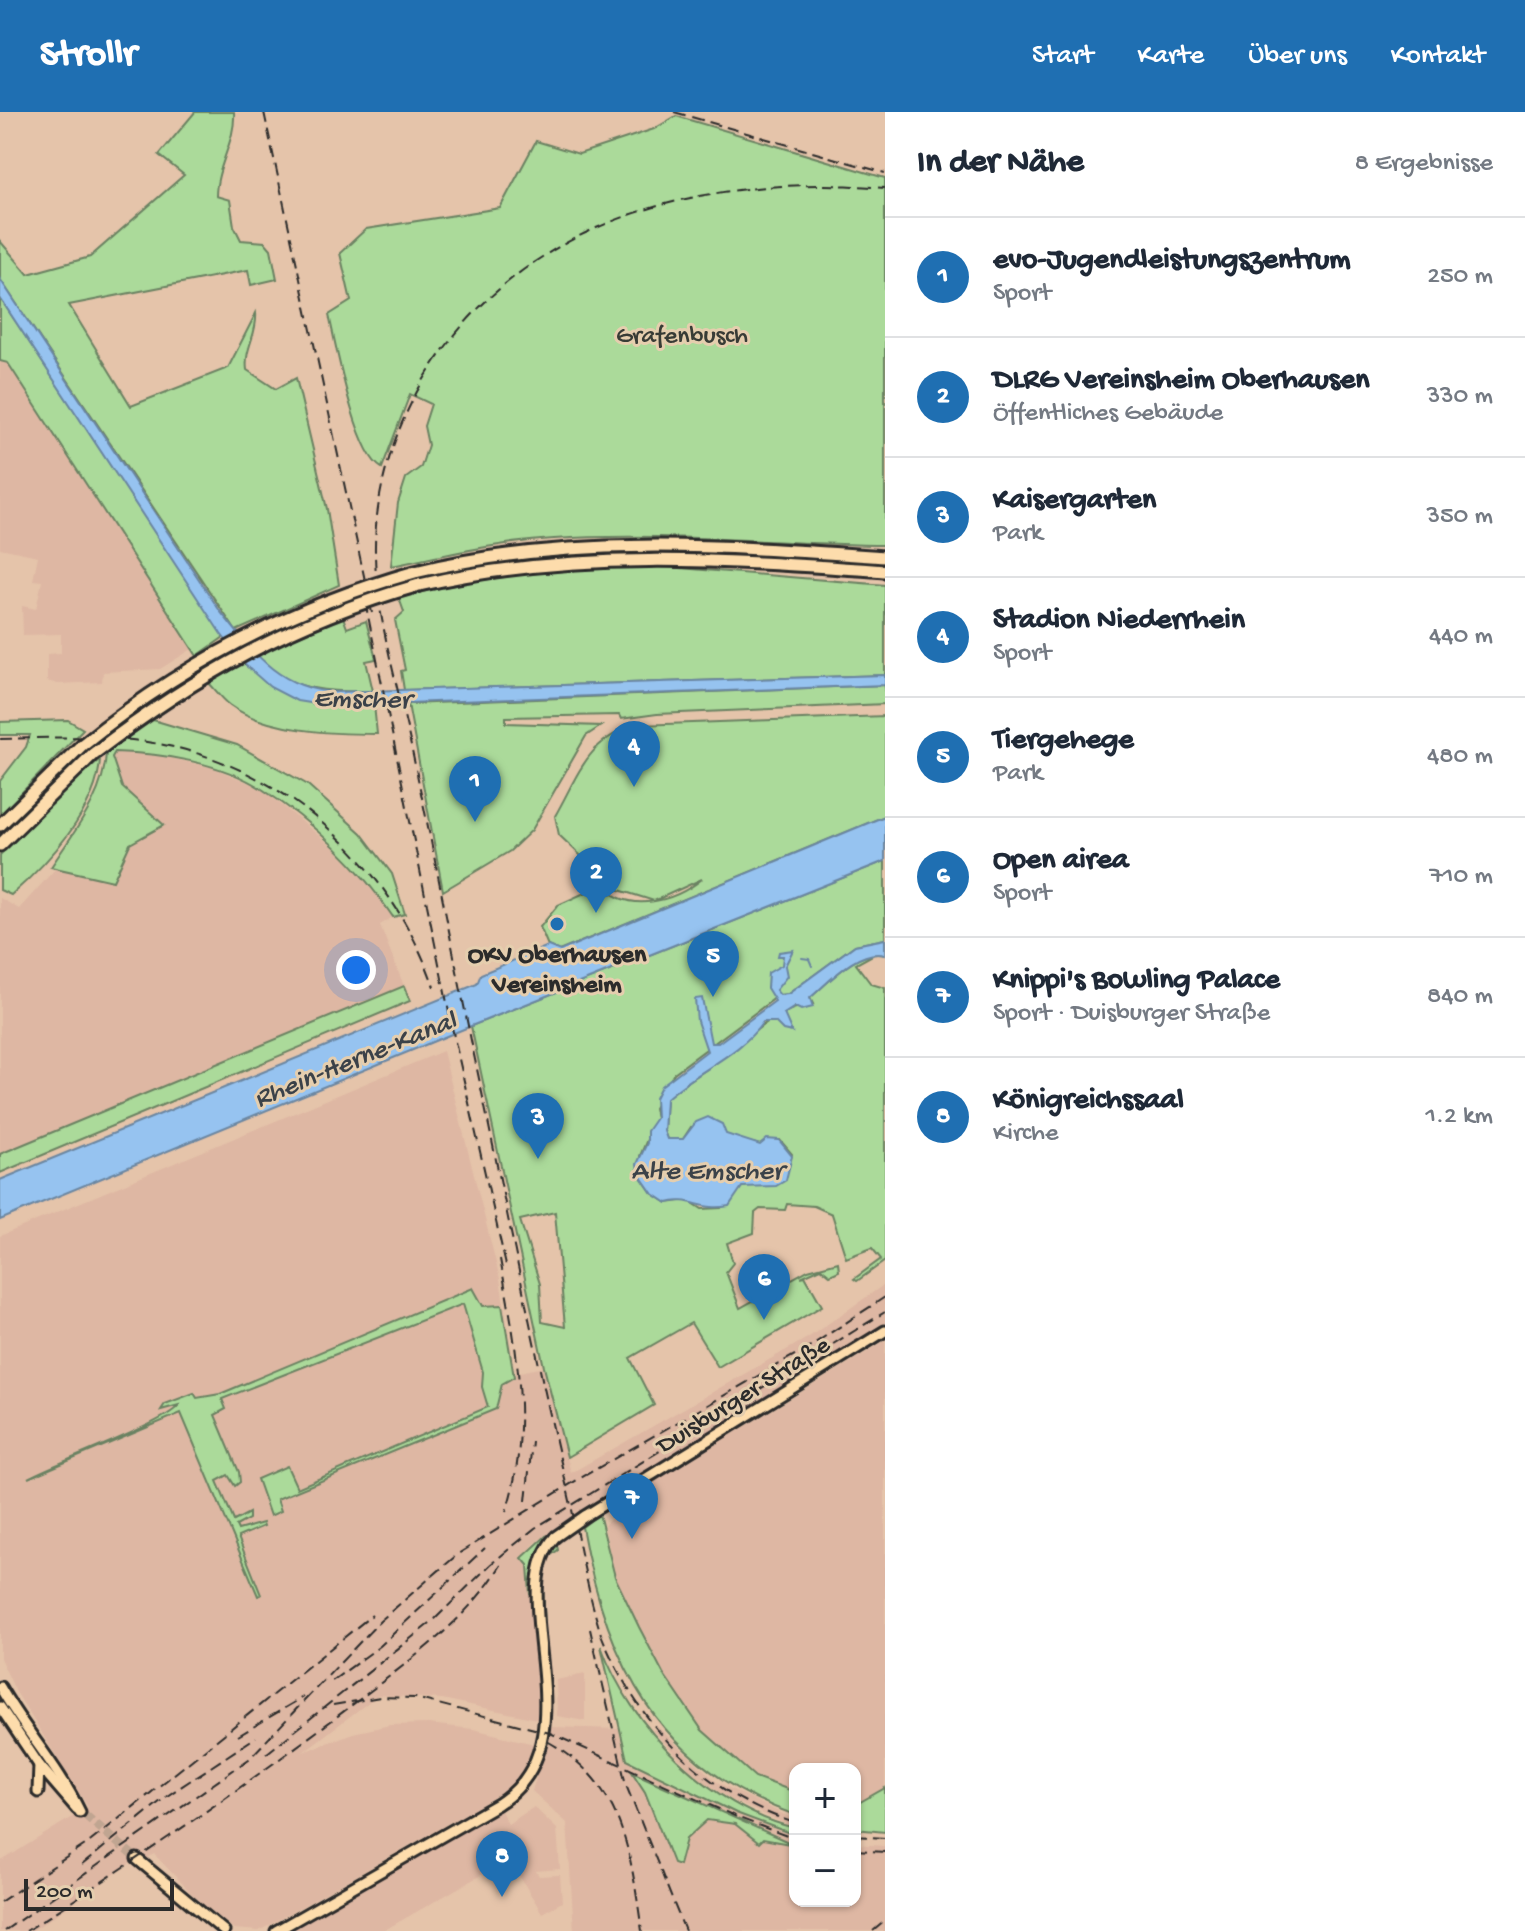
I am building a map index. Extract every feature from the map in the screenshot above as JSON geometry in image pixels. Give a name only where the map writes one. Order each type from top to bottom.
[{"type":"highway","points":[[0,825],[82,745],[166,682],[233,643],[335,597],[415,572],[525,551],[625,545],[706,545],[885,557]]},
{"type":"highway","points":[[0,845],[93,754],[156,705],[258,645],[341,609],[419,585],[501,568],[590,560],[707,559],[885,571]]},
{"type":"highway","points":[[858,569],[885,578]]},
{"type":"main road","name":"Duisburger Straße","points":[[276,1931],[498,1804],[520,1787],[534,1761],[544,1718],[545,1668],[537,1574],[542,1554],[555,1537],[885,1331]]},
{"type":"main road","points":[[0,1687],[34,1741],[62,1776],[82,1813],[63,1797],[0,1707]]},
{"type":"main road","points":[[38,1792],[39,1765]]},
{"type":"main road","points":[[137,1859],[221,1929]]},
{"type":"shaded area","points":[[0,361],[8,363],[192,649],[160,669],[103,672],[102,682],[58,684],[47,681],[47,654],[61,653],[61,634],[23,635],[22,606],[36,609],[42,581],[33,580],[38,556],[0,548]]},
{"type":"shaded area","points":[[115,752],[149,753],[214,768],[261,788],[334,848],[377,892],[393,917],[380,925],[404,986],[0,1154],[0,898],[19,909],[56,868],[113,881],[130,844],[164,826],[122,787],[112,757]]},
{"type":"shaded area","points":[[443,1051],[500,1279],[515,1373],[544,1367],[571,1473],[809,1337],[885,1284],[885,1323],[536,1542],[522,1558],[528,1565],[530,1594],[537,1592],[542,1720],[442,1699],[378,1695],[303,1752],[353,1733],[390,1725],[428,1724],[473,1729],[534,1744],[520,1778],[505,1791],[259,1931],[234,1929],[196,1898],[154,1854],[146,1859],[141,1856],[32,1931],[0,1931],[0,1862],[88,1807],[16,1692],[0,1658],[0,1236]]},
{"type":"shaded area","points":[[885,1341],[885,1788],[861,1804],[861,1763],[789,1763],[789,1790],[756,1777],[703,1730],[663,1673],[615,1577],[604,1525],[643,1489]]},
{"type":"shaded area","points":[[585,1674],[585,1721],[557,1716],[556,1680]]},
{"type":"shaded area","points":[[551,1727],[620,1729],[627,1760],[736,1813],[789,1833],[789,1907],[861,1907],[861,1844],[885,1846],[885,1931],[574,1931],[567,1823],[532,1791]]},
{"type":"shaded area","points":[[659,1728],[717,1782],[789,1817],[789,1825],[733,1801],[696,1776],[652,1730]]},
{"type":"shaded area","points":[[534,1807],[557,1829],[560,1869],[536,1871],[539,1876],[560,1875],[562,1902],[542,1913],[509,1859],[383,1931],[285,1931],[500,1809],[508,1824]]},
{"type":"green space","points":[[195,112],[234,112],[232,133],[216,196],[230,200],[234,226],[241,240],[265,242],[271,249],[277,279],[251,285],[248,270],[69,305],[131,406],[228,368],[256,313],[247,370],[276,389],[296,378],[327,509],[339,585],[236,631],[0,279],[0,241],[28,274],[90,257],[184,175],[159,155]]},
{"type":"green space","name":"Grafenbusch","points":[[676,116],[885,178],[885,545],[596,537],[513,543],[391,566],[398,503],[406,478],[421,467],[428,445],[424,426],[431,404],[410,394],[382,468],[373,459],[356,422],[329,315],[351,301],[340,253],[366,229],[500,208],[536,141],[579,154],[654,129]]},
{"type":"green space","points":[[0,298],[224,637],[197,656],[8,363],[0,361]]},
{"type":"green space","points":[[656,566],[885,585],[885,675],[404,690],[401,671],[405,670],[395,620],[404,612],[399,598],[463,583],[527,574]]},
{"type":"green space","points":[[343,617],[347,628],[366,621],[376,659],[366,661],[373,691],[324,690],[295,683],[267,667],[255,655]]},
{"type":"green space","points":[[242,661],[274,687],[302,701],[374,705],[377,734],[301,730],[245,714],[227,703],[208,682]]},
{"type":"green space","points":[[885,685],[885,704],[657,714],[621,719],[619,715],[506,717],[506,723],[601,726],[586,736],[532,830],[510,851],[443,891],[408,704]]},
{"type":"green space","points":[[885,716],[885,816],[559,951],[548,946],[540,927],[558,905],[602,885],[625,900],[652,902],[679,893],[702,879],[654,901],[616,889],[559,835],[555,816],[587,759],[608,738],[639,725]]},
{"type":"green space","points":[[68,720],[83,729],[0,815],[0,781],[26,747],[30,735],[0,735],[0,722]]},
{"type":"green space","points":[[153,720],[237,745],[308,785],[361,833],[392,874],[405,914],[393,917],[366,881],[334,847],[262,789],[210,766],[152,755],[115,752],[112,757],[122,787],[164,825],[130,844],[113,881],[51,867],[94,799],[106,753]]},
{"type":"green space","points":[[100,759],[90,797],[69,834],[11,895],[0,890],[0,855],[35,816]]},
{"type":"green space","points":[[885,861],[885,939],[855,945],[788,994],[779,995],[674,1073],[654,1108],[656,1118],[640,1156],[639,1174],[652,1193],[667,1203],[688,1200],[702,1209],[721,1208],[742,1187],[781,1182],[792,1154],[780,1140],[766,1141],[760,1145],[691,1127],[683,1139],[667,1139],[664,1131],[666,1098],[775,1017],[813,1004],[810,998],[844,968],[873,955],[856,964],[871,984],[885,988],[885,1261],[857,1281],[854,1279],[881,1259],[872,1248],[846,1258],[832,1214],[814,1206],[787,1204],[785,1210],[760,1209],[755,1213],[754,1233],[727,1243],[733,1263],[726,1272],[740,1308],[808,1270],[838,1262],[839,1271],[830,1275],[821,1268],[801,1277],[805,1276],[822,1306],[718,1367],[691,1323],[630,1358],[654,1405],[567,1457],[544,1367],[471,1026]],"holes":[[[555,1212],[565,1327],[542,1322],[540,1284],[520,1220]]]},
{"type":"green space","points":[[404,986],[410,1001],[0,1173],[0,1154]]},
{"type":"green space","points":[[473,1288],[483,1306],[502,1305],[514,1377],[502,1384],[496,1409],[277,1499],[281,1511],[270,1516],[257,1479],[287,1466],[297,1488],[488,1407],[482,1387],[483,1372],[463,1304],[222,1399],[226,1409],[215,1415],[239,1472],[240,1482],[235,1486],[228,1475],[217,1481],[234,1521],[249,1513],[249,1519],[236,1526],[238,1530],[263,1523],[264,1526],[238,1537],[261,1595],[258,1596],[181,1413],[28,1478],[154,1422],[179,1405],[161,1410],[165,1404],[194,1393],[197,1398],[220,1394]]},
{"type":"green space","points":[[599,1514],[615,1577],[663,1673],[702,1730],[755,1777],[789,1790],[789,1812],[747,1794],[707,1769],[674,1738],[646,1704],[624,1665],[606,1622],[582,1527]]},
{"type":"green space","points":[[546,1536],[548,1541],[555,1536],[558,1550],[547,1558],[542,1567],[549,1708],[537,1592],[530,1594],[528,1565],[522,1558]]},
{"type":"green space","points":[[601,1646],[614,1676],[632,1705],[677,1760],[733,1802],[763,1818],[789,1826],[789,1833],[736,1813],[627,1760]]},
{"type":"green space","points":[[632,1772],[789,1844],[763,1839],[759,1843],[735,1824],[707,1820],[686,1839],[679,1865],[673,1863],[645,1792]]},
{"type":"green space","points":[[885,1788],[885,1832],[861,1830],[861,1802]]},
{"type":"water","name":"Emscher","points":[[0,279],[220,611],[256,654],[298,684],[335,692],[885,675],[885,685],[328,706],[297,701],[270,687],[245,665],[221,634],[0,298]]},
{"type":"water","name":"Rhein-Herne-Kanal","points":[[885,816],[885,861],[471,1026],[0,1220],[0,1180],[477,984],[481,974],[548,946],[560,951]]},
{"type":"water","name":"Alte Emscher","points":[[885,939],[885,955],[875,954],[854,961],[810,998],[813,1007],[801,1010],[795,1007],[784,1014],[792,1032],[783,1030],[775,1022],[763,1022],[730,1054],[666,1099],[664,1131],[667,1139],[683,1139],[696,1122],[708,1117],[722,1124],[726,1134],[760,1145],[767,1139],[779,1140],[792,1156],[786,1180],[776,1186],[742,1187],[729,1206],[720,1207],[683,1201],[667,1203],[652,1193],[639,1174],[637,1164],[647,1143],[647,1131],[656,1118],[655,1098],[661,1086],[707,1051],[697,1021],[695,999],[702,998],[711,1043],[718,1043],[775,1001],[767,988],[768,973],[782,965],[783,956],[778,956],[779,952],[793,950],[785,966],[787,976],[776,990],[780,995],[788,994],[855,945]]},
{"type":"waterway","points":[[802,958],[809,959],[812,966]]},
{"type":"tunnel","points":[[85,1815],[137,1859]]},
{"type":"railway","points":[[264,112],[372,613]]},
{"type":"railway","points":[[674,112],[885,173]]},
{"type":"railway","points":[[789,1821],[731,1794],[702,1774],[677,1751],[633,1697],[601,1634],[531,1328],[383,622],[376,571],[376,524],[388,464],[401,425],[419,388],[459,330],[506,283],[560,246],[619,219],[683,200],[749,189],[817,185],[885,188]]},
{"type":"railway","points":[[365,601],[454,1037],[507,1270]]},
{"type":"railway","points":[[0,739],[80,737],[139,741],[206,756],[250,775],[291,799],[329,829],[362,863],[392,901],[416,943],[434,987]]},
{"type":"railway","points":[[500,1259],[516,1354],[520,1417],[519,1449],[506,1512]]},
{"type":"railway","points":[[4,1931],[249,1759],[380,1621],[458,1554],[577,1480],[812,1345],[885,1297]]},
{"type":"railway","points":[[266,1754],[435,1619],[491,1564],[535,1528],[885,1312]]},
{"type":"railway","points":[[526,1501],[532,1442]]},
{"type":"railway","points":[[332,1681],[380,1646],[485,1548]]},
{"type":"railway","points":[[26,1931],[235,1791],[396,1671],[454,1623],[501,1565]]},
{"type":"railway","points":[[0,1902],[91,1841],[372,1615]]},
{"type":"railway","points":[[590,1629],[626,1785],[685,1931]]},
{"type":"railway","points":[[238,1736],[303,1697]]},
{"type":"railway","points":[[333,1705],[381,1697],[415,1698],[550,1733],[739,1818],[789,1837]]},
{"type":"railway","points":[[82,1865],[167,1796],[256,1737]]},
{"type":"railway","points":[[547,1741],[573,1758],[608,1799],[627,1847],[642,1931]]},
{"type":"railway","points":[[861,1836],[885,1838]]},
{"type":"railway","points":[[861,1850],[885,1852]]},
{"type":"railway","points":[[873,1931],[885,1921]]},
{"type":"place","name":"Stadion Niederrhein","points":[[634,787]]},
{"type":"place","name":"evo-Jugendleistungszentrum","points":[[475,822]]},
{"type":"place","name":"DLRG Vereinsheim Oberhausen","points":[[596,913]]},
{"type":"place","name":"OKV Oberhausen Vereinsheim","points":[[557,924]]},
{"type":"place","name":"Tiergehege","points":[[713,997]]},
{"type":"place","name":"Kaisergarten","points":[[538,1159]]},
{"type":"place","name":"Open airea","points":[[764,1320]]},
{"type":"place","name":"Knippi's Bowling Palace","points":[[632,1539]]},
{"type":"place","name":"Königreichssaal","points":[[502,1897]]}]
